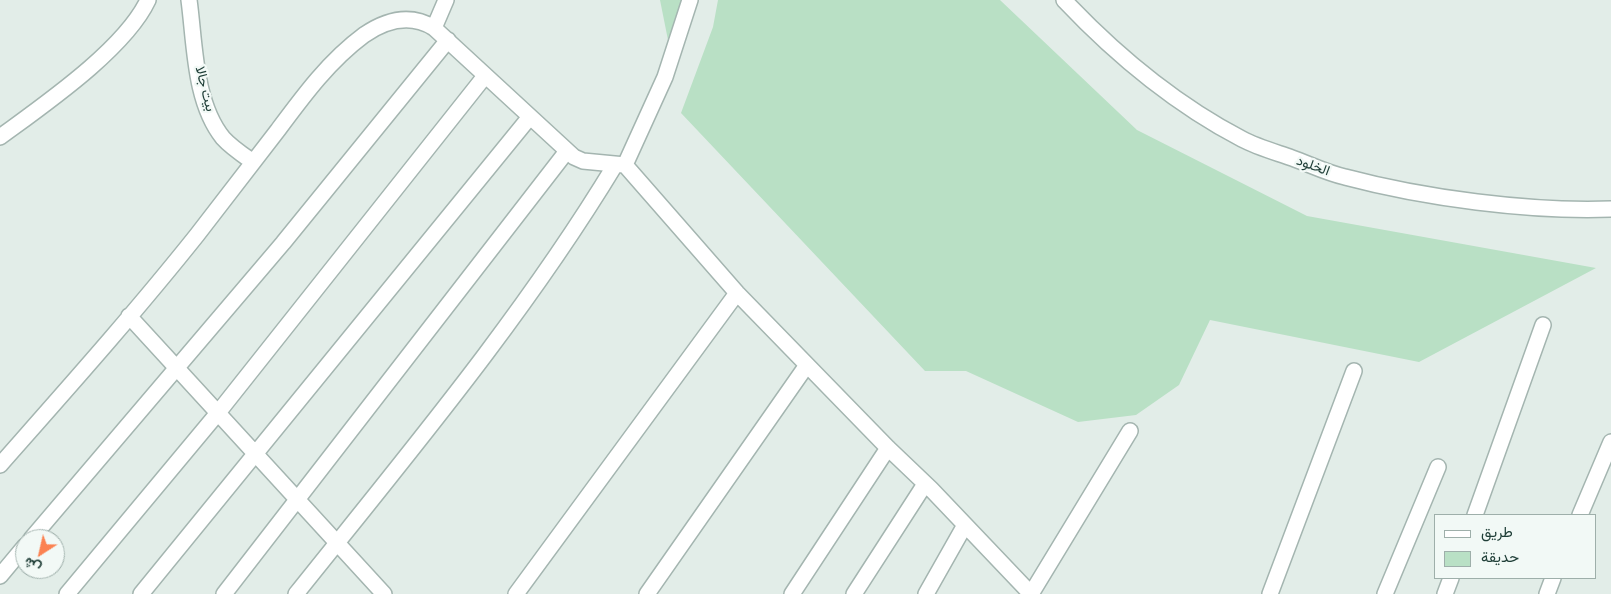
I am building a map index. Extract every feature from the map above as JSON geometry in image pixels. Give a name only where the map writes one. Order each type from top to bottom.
[{"type":"street","points":[[0,137],[61,90],[122,37],[142,13],[148,0]]},
{"type":"street","name":"بيت جالا","points":[[190,0],[200,83],[210,114],[223,137],[253,162]]},
{"type":"street","points":[[434,28],[446,0]]},
{"type":"street","points":[[296,594],[476,366],[620,165],[665,77],[690,0]]},
{"type":"street","name":"الخلود","points":[[1064,0],[1097,36],[1168,93],[1243,140],[1344,177],[1426,194],[1513,205],[1577,210],[1611,209]]},
{"type":"street","points":[[0,465],[196,236],[318,76],[343,52],[366,34],[390,21],[410,19],[425,23],[434,28],[529,118],[567,151],[583,161],[620,165],[737,293],[1031,594],[1130,431]]},
{"type":"street","points":[[40,529],[283,243],[448,40]]},
{"type":"street","points":[[67,594],[217,414],[485,76]]},
{"type":"street","points":[[141,594],[529,118]]},
{"type":"street","points":[[224,594],[567,151]]},
{"type":"street","points":[[516,594],[737,293]]},
{"type":"street","points":[[129,316],[217,414],[255,452],[338,542],[376,591]]},
{"type":"street","points":[[1475,514],[1543,325]]},
{"type":"street","points":[[647,594],[807,366]]},
{"type":"street","points":[[1270,594],[1354,371]]},
{"type":"street","points":[[1580,514],[1611,442]]},
{"type":"street","points":[[792,594],[888,448]]},
{"type":"street","points":[[1385,594],[1438,467]]},
{"type":"street","points":[[854,594],[925,484]]},
{"type":"street","points":[[926,594],[965,525]]},
{"type":"street","points":[[0,576],[15,558]]},
{"type":"street","points":[[1445,594],[1451,579]]},
{"type":"street","points":[[1547,594],[1553,579]]},
{"type":"green space","points":[[660,0],[684,0],[670,50]]},
{"type":"green space","points":[[718,0],[1000,0],[1137,130],[1307,216],[1596,268],[1419,362],[1210,320],[1179,385],[1136,415],[1078,422],[966,371],[925,371],[681,113],[713,27]]}]
